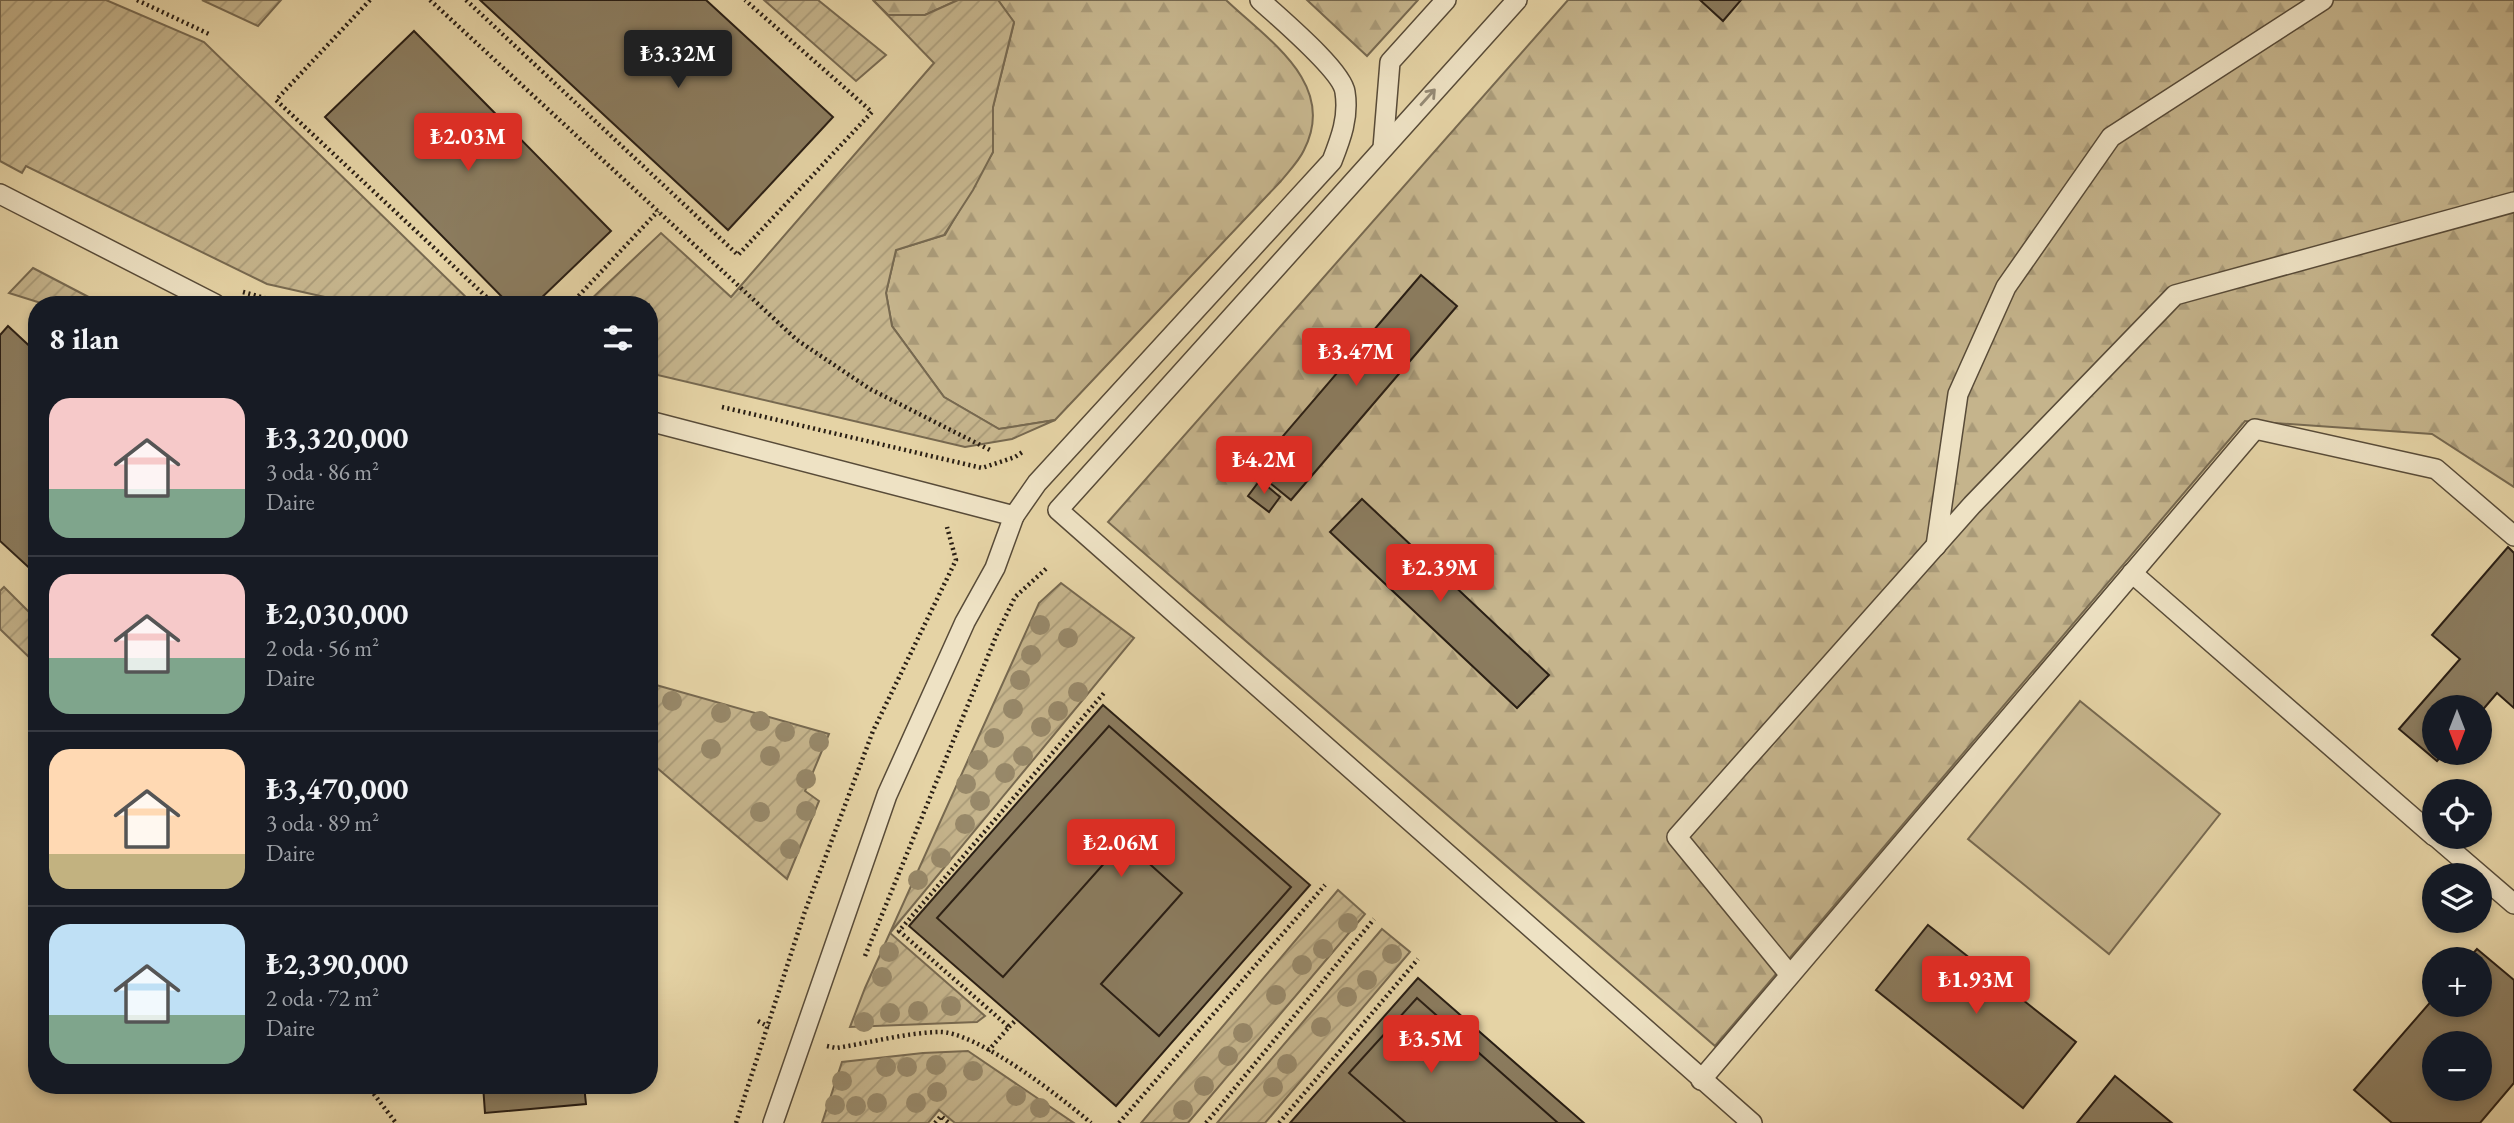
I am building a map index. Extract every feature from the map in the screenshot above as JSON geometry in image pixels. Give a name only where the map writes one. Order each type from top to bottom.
[{"type":"lane","points":[[773,1123],[887,795],[965,622],[995,569],[1014,516],[1037,483],[1332,161],[1345,126],[1345,89],[1329,65],[1260,0]]},
{"type":"lane","points":[[1382,148],[1390,62],[1446,0]]},
{"type":"lane","points":[[1517,0],[1059,510],[1752,1123]]},
{"type":"lane","points":[[1936,546],[1958,394],[2006,287],[2111,137],[2323,0]]},
{"type":"lane","points":[[0,194],[199,296]]},
{"type":"lane","points":[[1790,975],[1677,837],[1936,546],[2175,295],[2514,202]]},
{"type":"lane","points":[[658,423],[1014,516]]},
{"type":"lane","points":[[1701,1080],[2255,429],[2436,469],[2514,536]]},
{"type":"lane","points":[[2132,573],[2422,825]]},
{"type":"lane","points":[[2450,849],[2514,904]]},
{"type":"path","points":[[137,0],[211,35]]},
{"type":"path","points":[[370,0],[276,100],[485,296]]},
{"type":"path","points":[[430,0],[797,340],[870,389],[992,451]]},
{"type":"path","points":[[466,0],[738,255],[872,112],[744,0]]},
{"type":"path","points":[[578,296],[658,211]]},
{"type":"path","points":[[716,405],[982,468],[1015,457],[1026,450]]},
{"type":"path","points":[[736,1123],[804,914],[873,731],[956,560],[945,521]]},
{"type":"path","points":[[859,969],[996,634],[1016,597],[1048,567]]},
{"type":"path","points":[[1009,1027],[899,931],[1104,693]]},
{"type":"path","points":[[1119,1123],[1325,885]]},
{"type":"path","points":[[1206,1123],[1374,919]]},
{"type":"path","points":[[1279,1123],[1419,958]]},
{"type":"path","points":[[988,1051],[1016,1020]]},
{"type":"path","points":[[758,1021],[802,1040],[836,1048],[941,1031],[968,1039],[1091,1123]]},
{"type":"path","points":[[824,1059],[833,1034]]},
{"type":"path","points":[[375,1094],[396,1123]]},
{"type":"path","points":[[934,1123],[941,1116],[949,1123]]},
{"type":"green space","points":[[0,0],[106,0],[204,42],[465,296],[320,296],[267,284],[26,166],[22,173],[0,161]]},
{"type":"green space","points":[[202,0],[281,0],[258,26]]},
{"type":"green space","points":[[764,0],[818,0],[886,55],[856,81]]},
{"type":"green space","points":[[873,0],[958,0],[925,15],[888,15]]},
{"type":"green space","points":[[873,0],[888,15],[925,15],[958,0],[998,0],[1014,22],[993,107],[993,152],[944,235],[896,250],[886,293],[892,326],[944,397],[999,429],[1055,420],[1012,439],[965,447],[658,375],[658,296],[594,296],[661,233],[731,297],[934,63]]},
{"type":"green space","points":[[998,0],[1226,0],[1294,65],[1312,104],[1312,126],[1297,162],[1055,420],[999,429],[944,397],[892,326],[886,293],[896,250],[945,235],[993,152],[993,107],[1014,23]]},
{"type":"green space","points":[[1307,0],[1418,0],[1367,56]]},
{"type":"green space","points":[[1568,0],[2514,0],[2514,487],[2432,434],[2245,421],[1715,1046],[1108,522]]},
{"type":"green space","points":[[33,268],[87,296],[28,296],[28,299],[9,293]]},
{"type":"green space","points":[[1061,583],[1134,638],[890,933],[985,1016],[977,1022],[850,1027],[865,988],[1039,603]]},
{"type":"green space","points":[[4,587],[28,611],[28,656],[0,629],[0,591]]},
{"type":"green space","points":[[658,686],[829,734],[805,791],[819,801],[787,879],[658,769]]},
{"type":"green space","points":[[2080,701],[2220,814],[2109,954],[1968,839]]},
{"type":"green space","points":[[1338,890],[1365,914],[1188,1123],[1141,1123]]},
{"type":"green space","points":[[1382,929],[1410,952],[1265,1123],[1217,1123]]},
{"type":"green space","points":[[968,1051],[1074,1123],[955,1123],[939,1110],[928,1123],[822,1123],[842,1062]]},
{"type":"building","points":[[480,0],[706,0],[833,117],[728,230]]},
{"type":"building","points":[[1700,0],[1741,0],[1723,21]]},
{"type":"building","points":[[414,31],[611,231],[543,296],[501,296],[325,117]]},
{"type":"building","points":[[1421,275],[1457,306],[1291,500],[1254,470]]},
{"type":"building","points":[[8,326],[28,345],[28,567],[0,541],[0,335]]},
{"type":"building","points":[[1260,480],[1280,497],[1269,512],[1248,496]]},
{"type":"building","points":[[1362,499],[1549,675],[1517,708],[1330,532]]},
{"type":"building","points":[[2508,547],[2514,553],[2514,708],[2497,693],[2492,699],[2492,695],[2429,695],[2460,659],[2432,635]]},
{"type":"building","points":[[2422,703],[2422,748],[2399,729]]},
{"type":"building","points":[[1103,705],[1310,885],[1116,1106],[909,926]]},
{"type":"building","points":[[1109,726],[1291,887],[1159,1036],[1101,984],[1182,893],[1124,841],[1003,977],[937,918]]},
{"type":"building","points":[[1928,925],[2076,1042],[2023,1108],[1876,990]]},
{"type":"building","points":[[2492,962],[2514,980],[2514,1083],[2480,1123],[2392,1123],[2354,1090],[2422,1012],[2422,1017],[2492,1017]]},
{"type":"building","points":[[1418,978],[1584,1123],[1290,1123]]},
{"type":"building","points":[[1417,998],[1558,1123],[1406,1123],[1349,1073]]},
{"type":"building","points":[[2115,1076],[2172,1123],[2077,1123]]},
{"type":"building","points":[[484,1094],[585,1094],[586,1104],[485,1113]]}]
